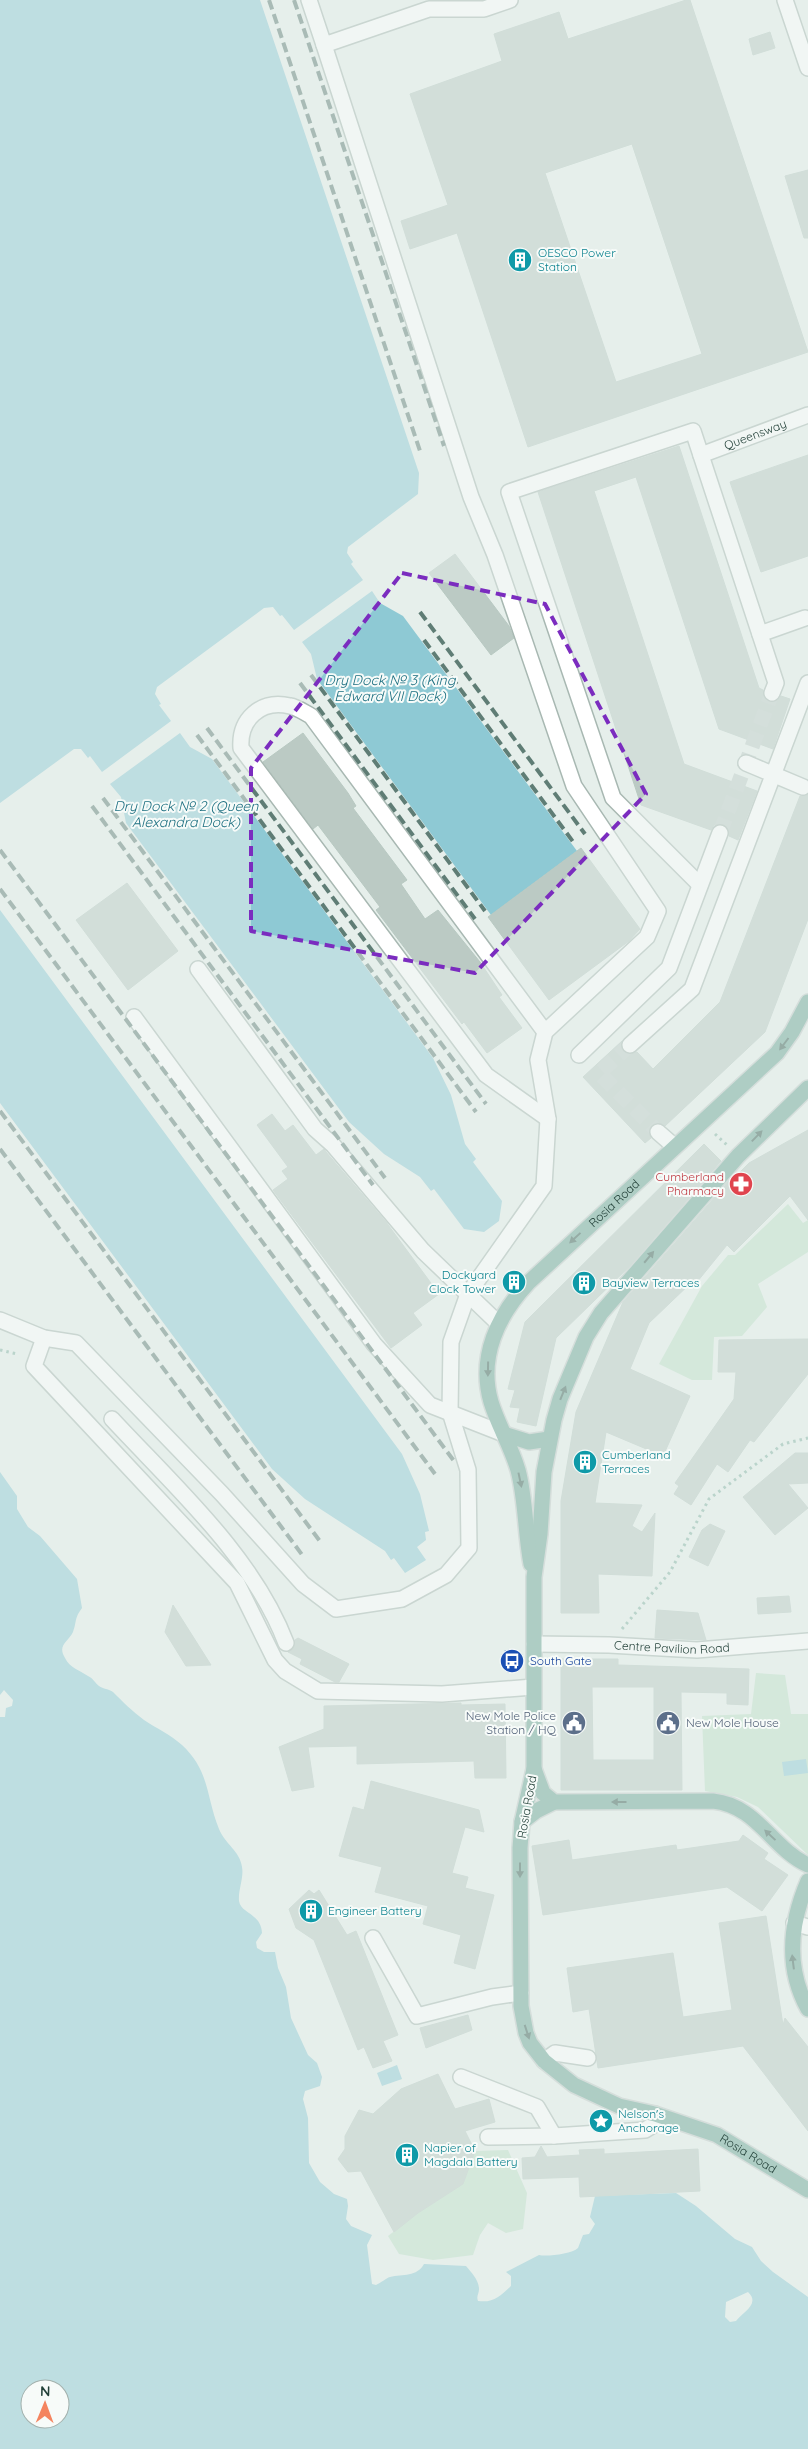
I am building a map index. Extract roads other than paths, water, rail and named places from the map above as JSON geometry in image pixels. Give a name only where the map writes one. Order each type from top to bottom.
[{"type":"main road","name":"Rosia Road","points":[[534,1577],[526,1535],[521,1485],[512,1452],[491,1401],[487,1368],[492,1341],[499,1324],[515,1297],[528,1283],[674,1146],[777,1053],[792,1032],[808,1002]]},
{"type":"main road","name":"Rosia Road","points":[[808,1088],[738,1156],[669,1232],[592,1325],[560,1400],[549,1439],[544,1472],[540,1534],[534,1577],[534,1769],[522,1822],[520,1848],[521,1993],[526,2033],[530,2043],[544,2061],[562,2077],[588,2092],[619,2106],[656,2114],[717,2136],[808,2190]]},
{"type":"main road","points":[[504,1434],[529,1442],[549,1439]]},
{"type":"main road","points":[[534,1769],[543,1793],[554,1802]]},
{"type":"main road","points":[[522,1822],[536,1811],[554,1802],[713,1801],[730,1804],[744,1811],[794,1856],[808,1865]]},
{"type":"main road","points":[[808,1881],[801,1925],[792,1950],[800,1992],[808,2008]]},
{"type":"street","points":[[0,1320],[44,1338],[76,1343],[222,1494],[303,1584],[336,1609],[402,1599],[446,1575],[469,1548],[468,1470],[450,1412],[451,1342],[468,1294],[544,1186],[548,1119],[538,1060],[544,1032],[647,937],[658,911],[574,786],[495,556],[471,496],[309,0]]},
{"type":"street","points":[[324,45],[429,9],[484,9],[510,0]]},
{"type":"street","points":[[785,0],[808,68]]},
{"type":"street","name":"Queensway","points":[[701,456],[808,415]]},
{"type":"street","points":[[700,885],[613,798],[509,492],[693,431],[776,683],[772,693]]},
{"type":"street","points":[[760,634],[805,618]]},
{"type":"street","points":[[630,1045],[692,988],[808,683]]},
{"type":"street","points":[[544,1032],[311,716],[290,706],[271,706],[255,711],[240,734],[241,748],[486,1075],[548,1119]]},
{"type":"street","points":[[746,763],[773,776],[803,787]]},
{"type":"street","points":[[579,1055],[669,968],[720,833]]},
{"type":"street","points":[[198,968],[316,1129],[333,1145],[423,1251],[499,1324]]},
{"type":"street","points":[[134,1016],[374,1344],[430,1404],[504,1434]]},
{"type":"street","points":[[658,1132],[674,1146]]},
{"type":"street","points":[[44,1338],[34,1366],[237,1583],[275,1660],[285,1671],[318,1691],[442,1694],[533,1687]]},
{"type":"street","points":[[112,1419],[233,1551],[267,1603],[286,1643]]},
{"type":"street","name":"Centre Pavilion Road","points":[[534,1644],[609,1644],[697,1650],[808,1641]]},
{"type":"street","points":[[373,1938],[417,2016],[492,1997],[521,1993]]},
{"type":"street","points":[[544,2061],[555,2054],[588,2058]]},
{"type":"street","points":[[461,2077],[537,2107],[554,2136]]},
{"type":"street","points":[[488,2137],[554,2136],[645,2130],[655,2124],[656,2114]]},
{"type":"water","points":[[0,0],[260,0],[419,473],[418,494],[348,547],[347,553],[353,562],[351,564],[363,580],[294,630],[273,607],[264,608],[157,687],[155,694],[161,704],[159,705],[171,721],[102,772],[90,756],[88,758],[81,749],[74,749],[0,803]]},
{"type":"water","name":"Dry Dock № 3 (King Edward VII Dock)","points":[[372,591],[380,603],[403,616],[577,851],[491,915],[317,679],[311,654],[302,642]]},
{"type":"water","name":"Dry Dock № 2 (Queen Alexandra Dock)","points":[[180,733],[190,747],[212,759],[433,1058],[451,1095],[465,1144],[476,1159],[473,1162],[502,1201],[499,1221],[484,1232],[464,1229],[434,1189],[431,1191],[420,1177],[384,1154],[349,1122],[126,823],[121,797],[110,784]]},
{"type":"water","points":[[0,910],[402,1454],[420,1494],[429,1531],[425,1532],[426,1540],[417,1547],[426,1560],[405,1573],[394,1558],[391,1560],[385,1551],[305,1499],[272,1469],[0,1103]]},
{"type":"water","points":[[0,1472],[17,1496],[17,1509],[28,1527],[40,1536],[77,1579],[82,1608],[73,1632],[62,1650],[69,1664],[91,1678],[99,1686],[113,1692],[144,1720],[178,1741],[191,1755],[203,1775],[219,1829],[241,1861],[242,1875],[239,1901],[243,1909],[255,1918],[261,1926],[262,1933],[256,1942],[257,1948],[264,1952],[275,1952],[278,1968],[286,1987],[291,2018],[308,2055],[317,2063],[322,2077],[320,2086],[305,2091],[303,2099],[308,2118],[309,2163],[320,2182],[334,2194],[347,2199],[346,2219],[351,2226],[372,2235],[367,2245],[372,2284],[376,2285],[390,2277],[414,2273],[424,2264],[466,2266],[478,2282],[478,2301],[493,2300],[511,2286],[511,2276],[506,2272],[539,2255],[559,2254],[578,2248],[583,2235],[589,2234],[595,2224],[590,2217],[595,2196],[676,2193],[696,2206],[735,2239],[752,2247],[761,2261],[773,2272],[808,2297],[808,2449],[0,2449],[0,1717],[5,1717],[6,1708],[12,1706],[13,1700],[4,1690],[0,1695]],"holes":[[[748,2292],[752,2300],[749,2308],[736,2321],[730,2322],[725,2317],[726,2302]]]},
{"type":"water","points":[[806,1759],[808,1773],[784,1776],[782,1762]]},
{"type":"water","points":[[397,2065],[402,2079],[382,2086],[377,2073]]},
{"type":"tunnel","points":[[720,833],[772,693]]},
{"type":"tunnel","points":[[630,1045],[599,1073],[658,1132]]},
{"type":"railway","points":[[269,0],[421,454]]},
{"type":"railway","points":[[294,0],[444,446]]},
{"type":"railway","points":[[420,612],[585,834]]},
{"type":"railway","points":[[424,640],[574,843]]},
{"type":"railway","points":[[311,675],[485,911]]},
{"type":"railway","points":[[300,683],[475,919]]},
{"type":"railway","points":[[207,728],[486,1104]]},
{"type":"railway","points":[[197,735],[476,1112]]},
{"type":"railway","points":[[103,798],[385,1178]]},
{"type":"railway","points":[[92,806],[373,1185]]},
{"type":"railway","points":[[0,850],[454,1461]]},
{"type":"railway","points":[[0,889],[435,1474]]},
{"type":"railway","points":[[0,1111],[322,1544]]},
{"type":"railway","points":[[0,1149],[303,1556]]},
{"type":"place","name":"OESCO Power Station","points":[[520,260]]},
{"type":"place","name":"Cumberland Pharmacy","points":[[741,1184]]},
{"type":"place","name":"Dockyard Clock Tower","points":[[514,1282]]},
{"type":"place","name":"Bayview Terraces","points":[[584,1283]]},
{"type":"place","name":"Cumberland Terraces","points":[[585,1462]]},
{"type":"place","name":"South Gate","points":[[512,1661]]},
{"type":"place","name":"New Mole Police Station / HQ","points":[[574,1723]]},
{"type":"place","name":"New Mole House","points":[[668,1723]]},
{"type":"place","name":"Engineer Battery","points":[[311,1911]]},
{"type":"place","name":"Nelson's Anchorage","points":[[601,2121]]},
{"type":"place","name":"Napier of Magdala Battery","points":[[407,2155]]}]
